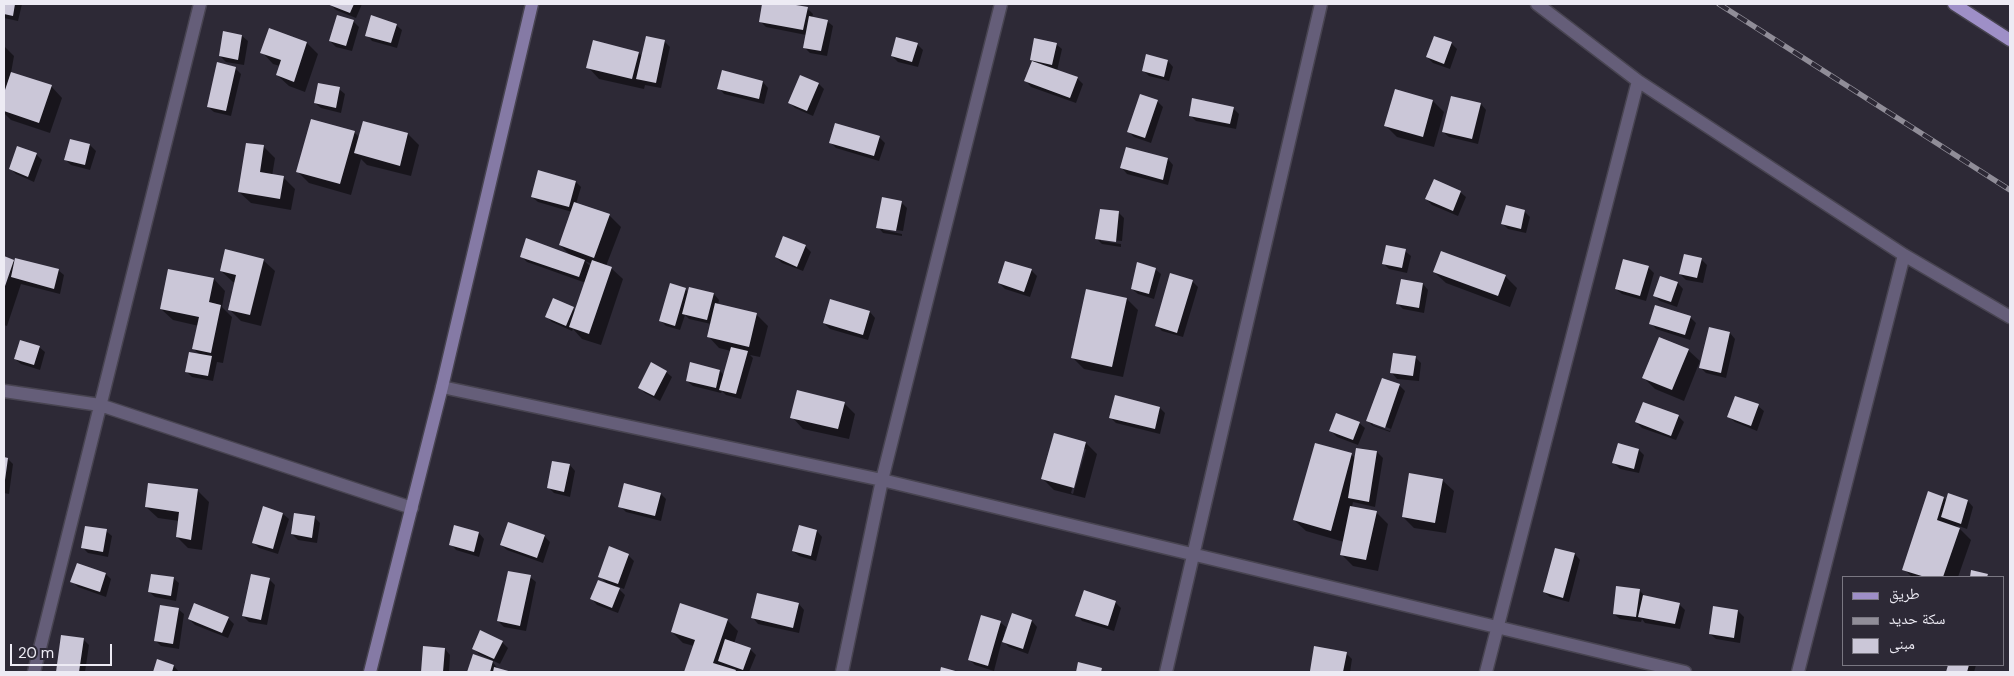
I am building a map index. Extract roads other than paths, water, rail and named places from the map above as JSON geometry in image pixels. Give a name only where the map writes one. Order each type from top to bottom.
[{"type":"main road","points":[[1954,4],[2010,40]]},
{"type":"street","points":[[34,672],[200,4]]},
{"type":"street","points":[[370,672],[442,387],[532,4]]},
{"type":"street","points":[[842,672],[882,480],[1001,4]]},
{"type":"street","points":[[1166,672],[1321,4]]},
{"type":"street","points":[[1537,4],[1638,81],[1904,255],[2010,317]]},
{"type":"street","points":[[1486,672],[1638,81]]},
{"type":"street","points":[[1798,672],[1904,255]]},
{"type":"street","points":[[442,387],[882,480],[1685,672]]},
{"type":"street","points":[[4,391],[100,405],[412,508]]},
{"type":"railway","points":[[1719,4],[2010,190]]}]
